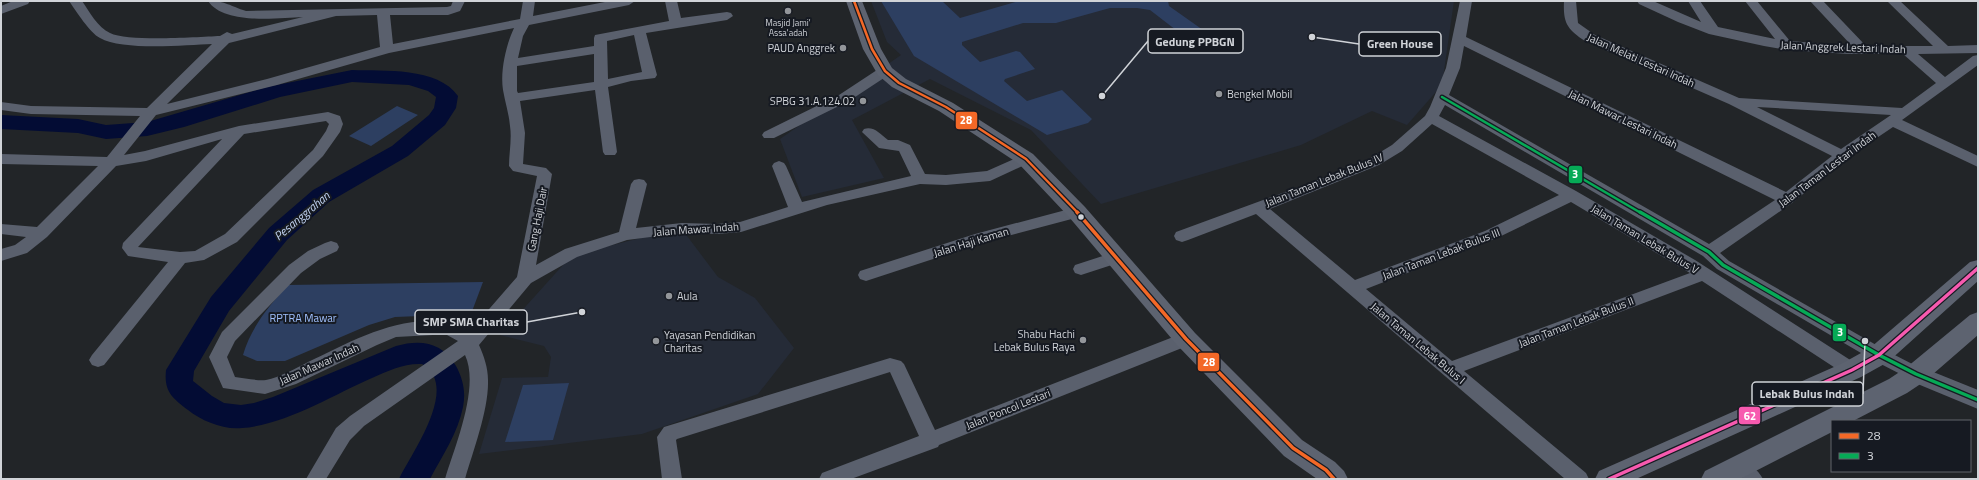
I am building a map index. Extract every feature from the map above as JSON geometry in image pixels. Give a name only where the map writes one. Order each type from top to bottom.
[{"type":"main road","points":[[854,1],[872,49],[885,71],[899,83],[946,108],[1026,159],[1077,212],[1186,340],[1292,448],[1312,479]]},
{"type":"main road","points":[[1609,479],[1852,370],[1879,355],[1978,268]]},
{"type":"main road","points":[[1838,420],[1916,374],[1978,322]]},
{"type":"main road","points":[[1715,479],[1745,473],[1831,424]]},
{"type":"main road","points":[[1292,448],[1326,470],[1334,479]]},
{"type":"street","points":[[1,10],[24,1]]},
{"type":"street","points":[[76,1],[104,36],[115,39],[136,41],[224,40],[331,14]]},
{"type":"street","points":[[214,1],[229,10],[245,16],[383,11],[448,11],[456,8],[459,1]]},
{"type":"street","points":[[526,20],[529,1]]},
{"type":"street","points":[[1,106],[31,110],[148,115],[387,49],[526,20],[562,7],[629,1]]},
{"type":"street","points":[[671,1],[676,23]]},
{"type":"street","name":"Jalan Taman Lebak Bulus IV","points":[[1182,236],[1374,162],[1397,148],[1431,118],[1442,97],[1453,68],[1466,1]]},
{"type":"street","name":"Jalan Melati Lestari Indah","points":[[1570,1],[1569,20],[1578,31],[1734,101],[1842,155]]},
{"type":"street","name":"Jalan Anggrek Lestari Indah","points":[[1643,1],[1665,14],[1714,31],[1787,46],[1863,50],[1978,49]]},
{"type":"street","points":[[1694,1],[1714,31]]},
{"type":"street","points":[[1751,1],[1787,46]]},
{"type":"street","points":[[1816,1],[1863,50]]},
{"type":"street","points":[[1893,1],[1944,49]]},
{"type":"street","points":[[383,11],[387,49]]},
{"type":"street","points":[[1,254],[21,249],[41,233],[111,162],[148,115],[236,28],[245,16]]},
{"type":"street","points":[[610,152],[601,86],[599,39],[602,37],[676,23],[727,16]]},
{"type":"street","name":"Gang Haji Dair","points":[[525,279],[545,174],[541,171],[518,168],[516,166],[518,122],[515,115],[514,98],[510,91],[511,63],[516,36],[526,20]]},
{"type":"street","points":[[514,98],[601,86],[630,77],[650,75],[638,30]]},
{"type":"street","name":"Jalan Mawar Lestari Indah","points":[[1458,38],[1787,199]]},
{"type":"street","points":[[511,63],[599,49]]},
{"type":"street","points":[[1906,50],[1944,83]]},
{"type":"street","name":"Jalan Taman Lestari Indah","points":[[1709,252],[1787,199],[1842,155],[1905,112],[1978,59]]},
{"type":"street","points":[[769,135],[844,98],[885,71]]},
{"type":"street","name":"Jalan Taman Lebak Bulus V","points":[[1442,97],[1709,252],[1723,264],[1879,355],[1916,374]]},
{"type":"street","name":"Jalan Melati Lestari Indah","points":[[1734,101],[1905,112]]},
{"type":"street","points":[[1,159],[111,162],[146,156],[239,130],[328,116],[334,117],[336,121],[333,132],[318,153],[231,238],[198,256],[180,258],[134,252],[130,248],[131,242],[239,130]]},
{"type":"street","name":"Jalan Taman Lebak Bulus V","points":[[1431,118],[1571,195],[1704,274],[1852,370]]},
{"type":"street","points":[[1892,121],[1978,162]]},
{"type":"street","points":[[869,132],[884,145],[898,145],[905,148],[920,179]]},
{"type":"street","name":"Jalan Mawar Indah","points":[[463,347],[473,340],[478,332],[525,279],[572,253],[626,235],[682,228],[717,229],[741,227],[797,209],[864,191],[920,179],[946,180],[990,176],[1026,159]]},
{"type":"street","points":[[779,166],[797,209]]},
{"type":"street","points":[[626,235],[639,184]]},
{"type":"street","name":"Jalan Taman Lebak Bulus III","points":[[1353,287],[1476,242],[1537,214],[1571,195]]},
{"type":"street","name":"Jalan Taman Lebak Bulus I","points":[[1258,207],[1578,479]]},
{"type":"street","name":"Jalan Haji Kaman","points":[[866,275],[981,238],[1077,212]]},
{"type":"street","points":[[1,229],[41,233]]},
{"type":"street","name":"Jalan Mawar Indah","points":[[331,247],[314,255],[295,269],[228,337],[218,357],[229,383],[265,387],[290,380],[372,340],[395,332],[433,328],[450,329],[466,337],[463,347]]},
{"type":"street","points":[[98,360],[180,258]]},
{"type":"street","points":[[1080,269],[1115,258]]},
{"type":"street","name":"Jalan Taman Lebak Bulus II","points":[[1449,370],[1704,274]]},
{"type":"street","name":"Jalan Poncol Lestari","points":[[829,479],[932,441],[1094,374],[1186,340]]},
{"type":"street","points":[[316,479],[343,434],[357,420],[463,347],[476,359],[479,381],[474,412],[455,479]]},
{"type":"street","points":[[672,479],[666,437],[671,433],[890,365],[895,366],[898,369],[932,441]]},
{"type":"street","points":[[1916,374],[1978,400]]},
{"type":"shaded area","points":[[871,1],[1454,1],[1442,85],[1407,125],[1372,111],[1301,145],[1101,204],[1031,130],[930,79],[852,120],[884,178],[802,197],[780,139],[901,55],[887,42]]},
{"type":"shaded area","name":"Yayasan Pendidikan Charitas","points":[[681,228],[718,277],[755,298],[794,348],[758,394],[642,434],[479,454],[502,378],[548,377],[551,357],[544,346],[500,335],[572,255]]},
{"type":"green space","points":[[881,1],[942,1],[960,18],[1019,1],[1168,1],[1169,6],[1203,30],[1199,35],[1185,37],[1150,10],[1137,8],[1110,8],[1056,23],[1023,23],[962,42],[962,45],[980,62],[1016,51],[1020,52],[1035,69],[1005,79],[1004,81],[1027,101],[1062,90],[1092,119],[1088,123],[1047,135],[914,56]]},
{"type":"green space","points":[[397,106],[418,115],[371,146],[349,136]]},
{"type":"green space","name":"RPTRA Mawar","points":[[483,282],[471,314],[395,317],[369,325],[285,361],[257,361],[243,355],[246,345],[261,317],[288,285]]},
{"type":"green space","points":[[569,383],[553,440],[505,442],[523,385]]},
{"type":"waterway","name":"Pesanggrahan","points":[[1,122],[78,126],[106,132],[147,129],[176,122],[275,92],[352,76],[409,79],[436,86],[447,96],[445,108],[437,120],[400,151],[321,196],[278,234],[220,304],[180,370],[179,384],[195,400],[208,408],[221,414],[241,417],[268,411],[389,359],[409,353],[423,353],[429,355],[440,363],[448,377],[450,392],[449,407],[437,438],[414,479]]},
{"type":"transit line","name":"28","points":[[854,1],[872,49],[885,71],[899,83],[946,107],[1026,159],[1077,212],[1186,339],[1293,448],[1326,470],[1334,479]]},
{"type":"transit line","name":"3","points":[[1442,97],[1709,252],[1723,265],[1879,355],[1916,374],[1978,400]]},
{"type":"transit line","name":"62","points":[[1609,479],[1852,370],[1879,355],[1978,268]]},
{"type":"place","name":"Masjid Jami' Assa'adah","points":[[788,11]]},
{"type":"place","name":"Green House","points":[[1312,37]]},
{"type":"place","name":"PAUD Anggrek","points":[[843,48]]},
{"type":"place","name":"Bengkel Mobil","points":[[1219,94]]},
{"type":"place","name":"Gedung PPBGN","points":[[1102,96]]},
{"type":"place","name":"SPBG 31.A.124.02","points":[[863,101]]},
{"type":"place","name":"Aula","points":[[669,296]]},
{"type":"place","name":"SMP SMA Charitas","points":[[582,312]]},
{"type":"place","name":"Shabu Hachi Lebak Bulus Raya","points":[[1083,340]]},
{"type":"place","name":"Yayasan Pendidikan Charitas","points":[[656,341]]},
{"type":"place","name":"Lebak Bulus Indah","points":[[1865,341]]}]
